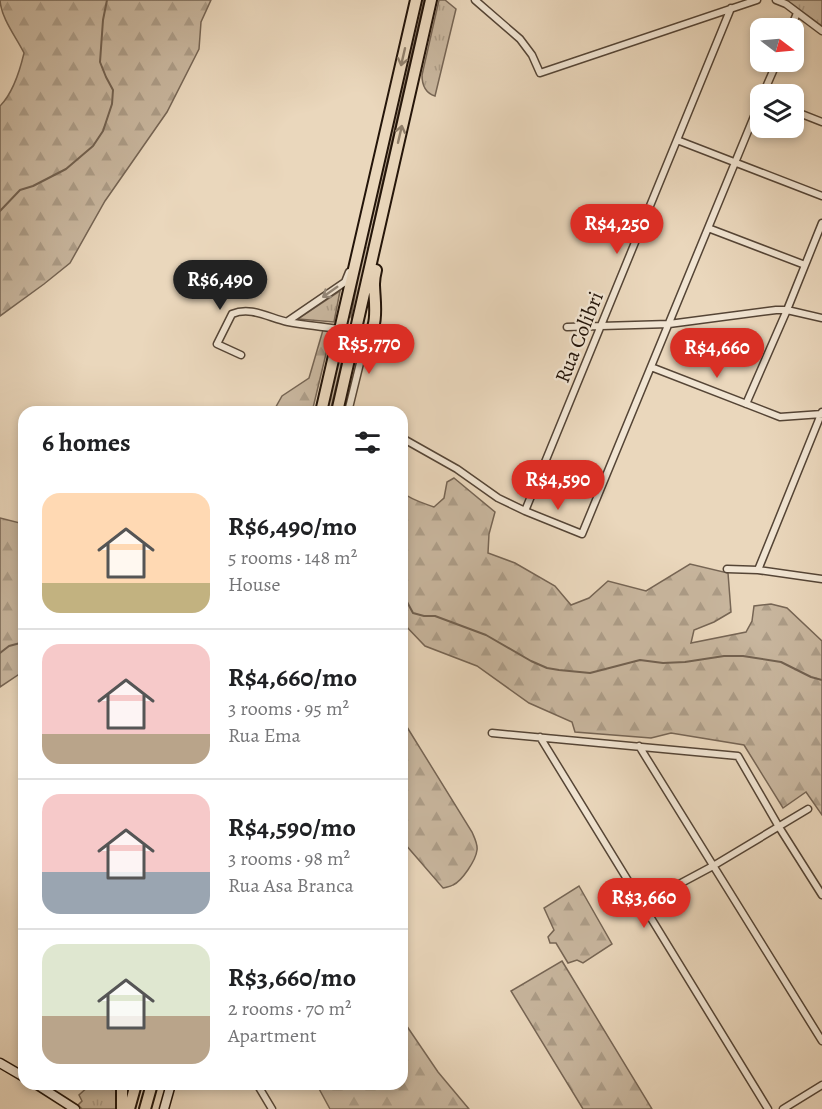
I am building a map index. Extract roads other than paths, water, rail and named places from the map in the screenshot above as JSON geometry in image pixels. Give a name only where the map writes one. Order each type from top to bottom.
[{"type":"highway","points":[[352,333],[347,327],[359,251],[416,0]]},
{"type":"highway","points":[[338,406],[352,333],[431,0]]},
{"type":"highway","points":[[352,333],[372,331],[376,318],[374,281],[393,163]]},
{"type":"highway","points":[[323,406],[352,333]]},
{"type":"highway","points":[[122,1090],[122,1109]]},
{"type":"highway","points":[[129,1109],[134,1090]]},
{"type":"highway","points":[[144,1109],[149,1090]]},
{"type":"street","points":[[475,0],[520,39],[540,73],[757,0]]},
{"type":"street","points":[[776,0],[786,4],[822,31]]},
{"type":"street","name":"Rua Colibri","points":[[525,511],[731,8]]},
{"type":"street","points":[[795,18],[797,13]]},
{"type":"street","points":[[804,115],[822,122]]},
{"type":"street","points":[[408,441],[457,469],[498,498],[582,534],[750,126]]},
{"type":"street","points":[[677,140],[822,196]]},
{"type":"street","points":[[746,404],[822,223]]},
{"type":"street","points":[[708,228],[805,265]]},
{"type":"street","points":[[288,322],[345,282],[359,251]]},
{"type":"street","points":[[241,355],[217,345],[232,314],[242,310],[288,322],[352,333],[363,351],[349,406]]},
{"type":"street","points":[[567,327],[669,324],[776,310],[787,310],[822,318]]},
{"type":"street","points":[[651,367],[780,417],[822,413],[758,570]]},
{"type":"street","points":[[727,569],[758,570],[822,579]]},
{"type":"street","points":[[492,733],[738,756],[822,895]]},
{"type":"street","points":[[540,737],[768,1109]]},
{"type":"street","points":[[639,746],[822,1041]]},
{"type":"street","points":[[642,904],[713,866],[808,809]]},
{"type":"street","points":[[0,1063],[18,1074]]},
{"type":"street","points":[[783,1109],[822,1085]]},
{"type":"street","points":[[45,1090],[75,1109]]},
{"type":"street","points":[[164,1109],[169,1090]]},
{"type":"street","points":[[261,1090],[272,1109]]},
{"type":"waterway","points":[[0,211],[20,190],[66,169],[93,146],[103,131],[112,104],[113,90],[100,62],[107,0]]},
{"type":"waterway","points":[[408,604],[413,613],[435,616],[486,635],[547,668],[590,673],[640,660],[663,663],[743,656],[781,662],[822,680]]},
{"type":"waterway","points":[[0,653],[9,646],[18,644]]}]
